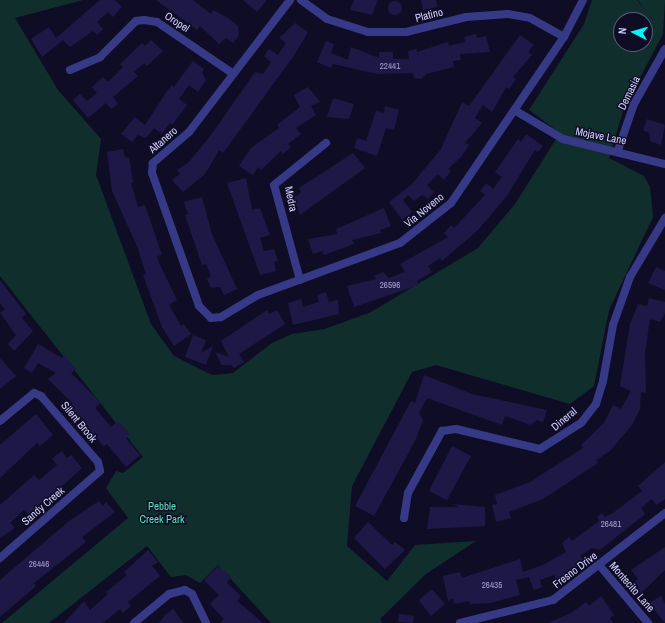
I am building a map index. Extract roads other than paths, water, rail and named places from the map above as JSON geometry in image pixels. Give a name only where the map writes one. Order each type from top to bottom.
[{"type":"street","name":"Altanero","points":[[211,318],[199,306],[152,173],[153,164],[189,132],[232,73],[290,0]]},
{"type":"street","name":"Platino","points":[[301,0],[327,19],[368,32],[406,32],[466,17],[508,14],[530,18],[564,37]]},
{"type":"street","name":"Via Noveno","points":[[211,318],[221,317],[258,295],[400,243],[452,203],[516,111],[564,37],[583,0]]},
{"type":"street","name":"Oropel","points":[[70,70],[100,57],[136,21],[144,20],[157,22],[232,73]]},
{"type":"street","name":"Demasia","points":[[618,150],[634,104],[665,49]]},
{"type":"street","name":"Mojave Lane","points":[[516,111],[563,139],[618,150],[665,164]]},
{"type":"street","name":"Medra","points":[[300,280],[274,185],[326,143]]},
{"type":"street","name":"Dineral","points":[[404,518],[408,493],[442,431],[456,429],[540,449],[580,423],[596,404],[603,381],[613,325],[630,277],[665,218]]},
{"type":"street","name":"Silent Brook","points":[[0,421],[34,393],[48,402],[98,462],[100,471]]},
{"type":"street","name":"Sandy Creek","points":[[0,558],[100,471]]},
{"type":"street","name":"Fresno Drive","points":[[460,623],[553,600],[600,566],[665,513]]},
{"type":"street","name":"Montecito Lane","points":[[600,566],[648,623]]},
{"type":"street","points":[[134,623],[170,594],[185,590],[192,594],[206,623]]},
{"type":"park label","name":"Pebble Creek Park","points":[[162,513]]}]
